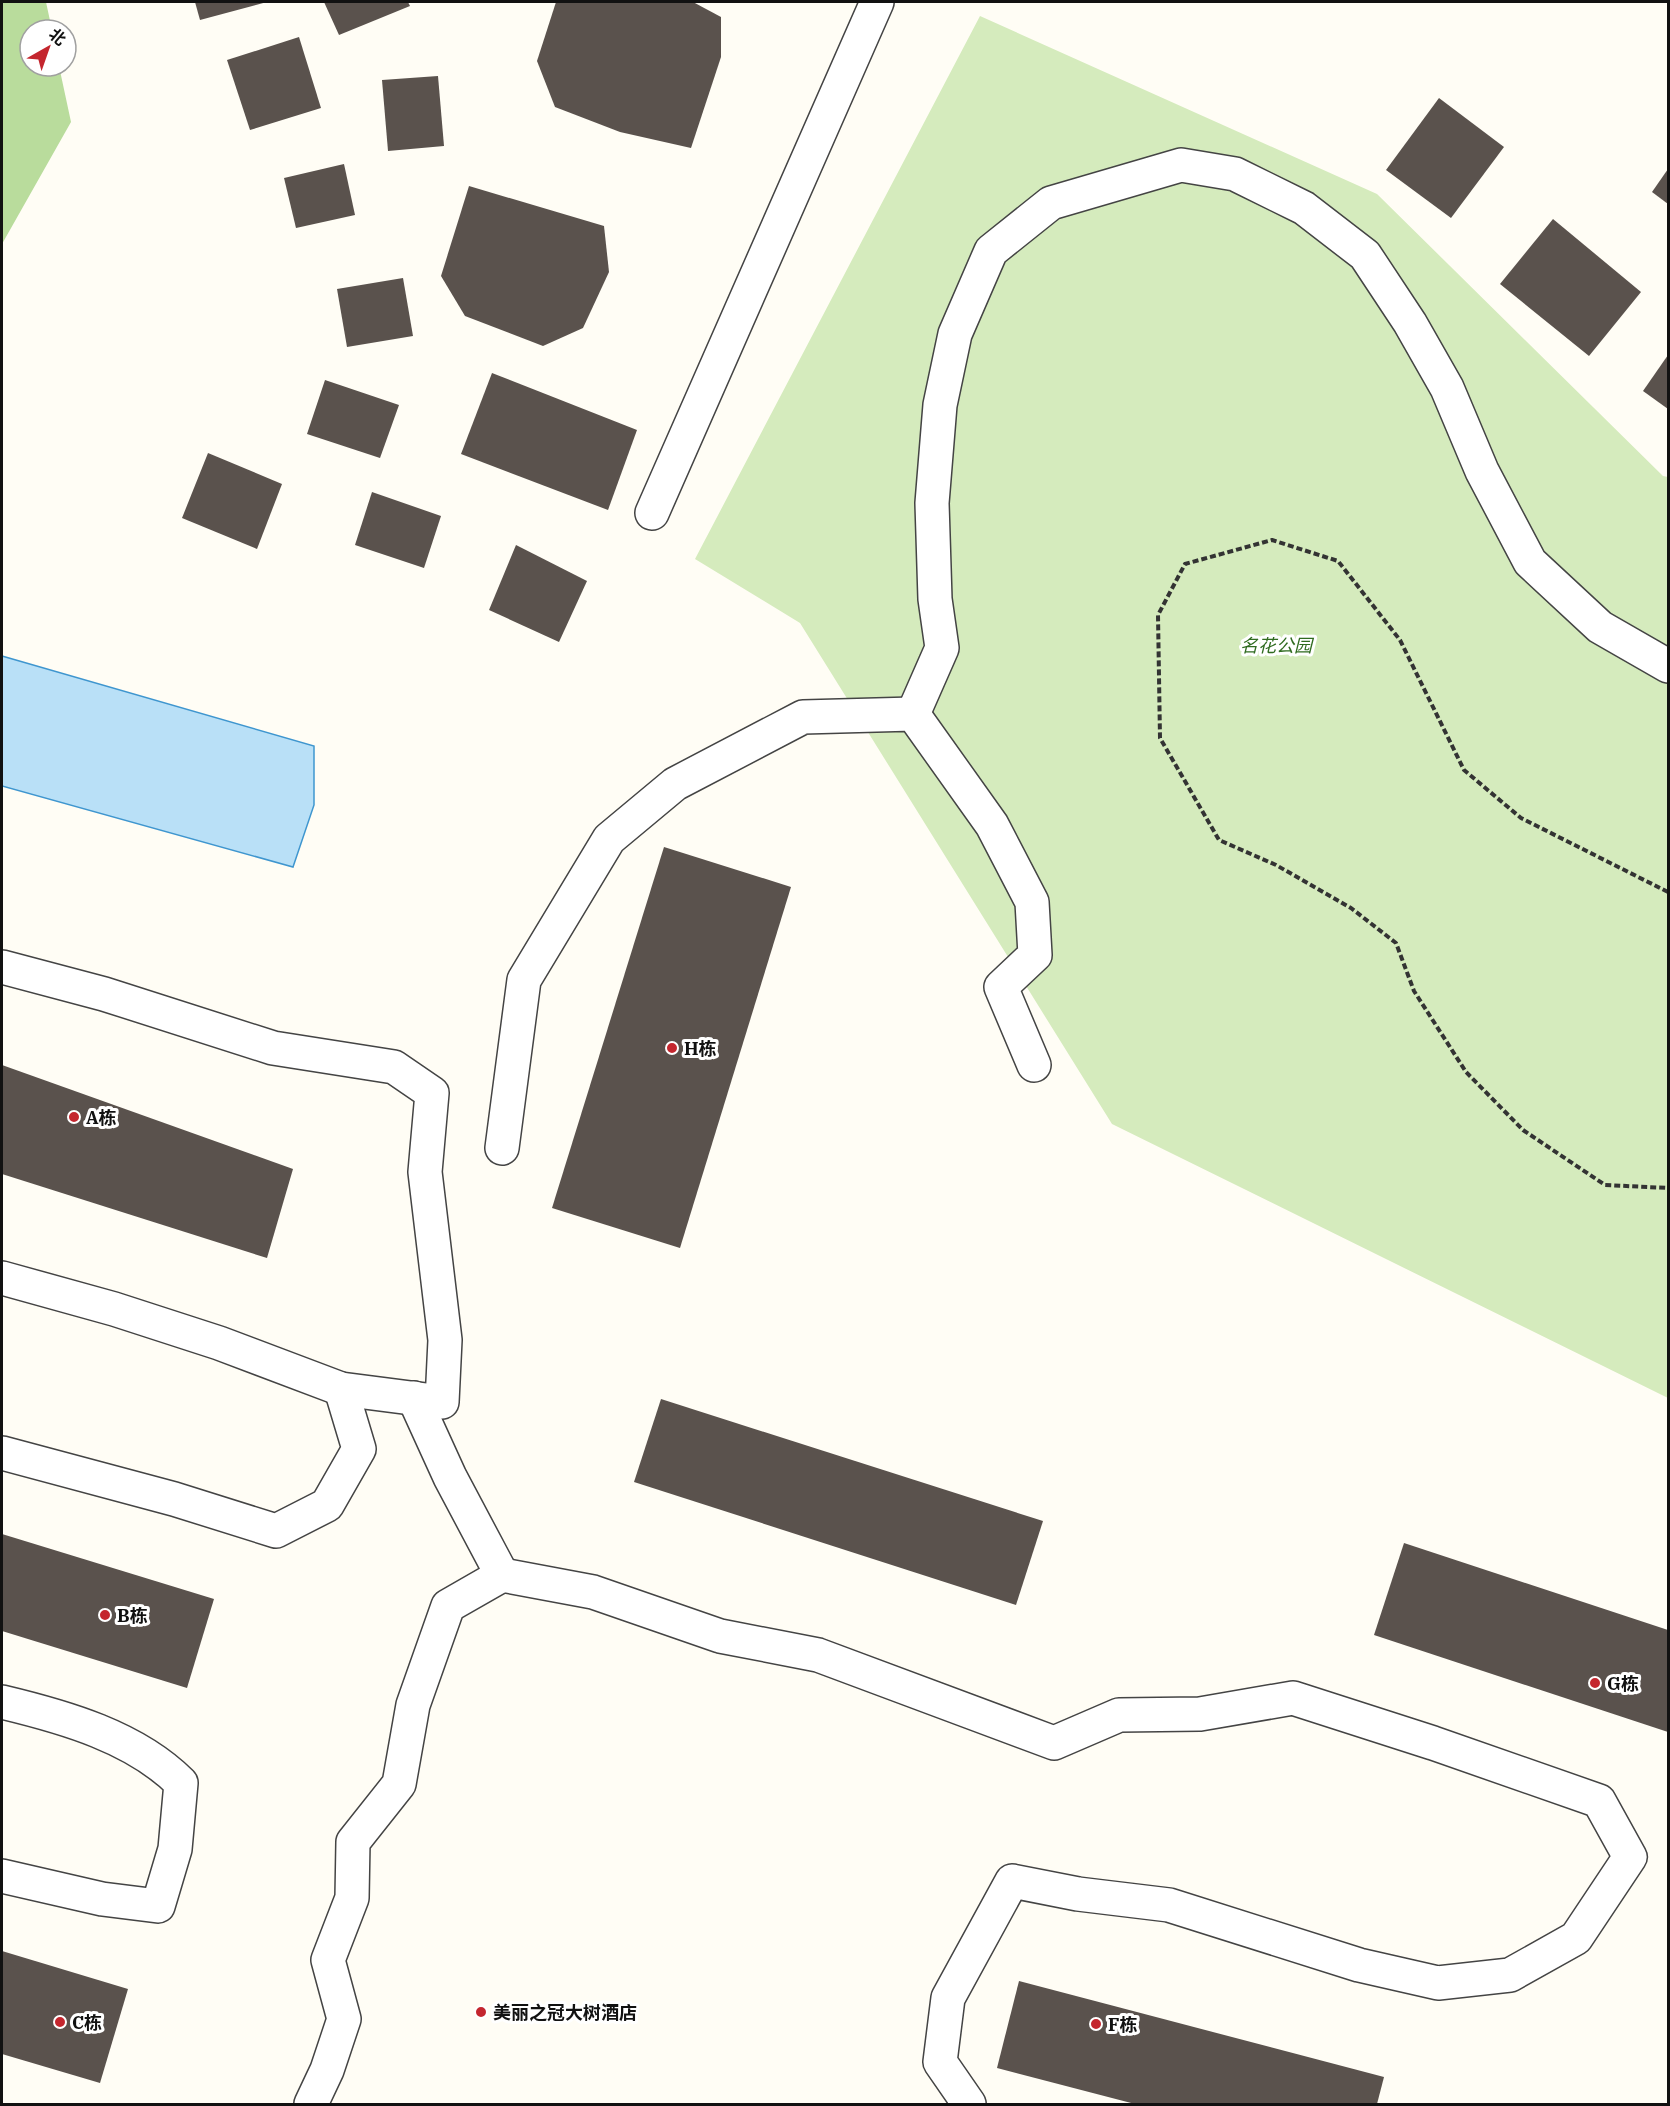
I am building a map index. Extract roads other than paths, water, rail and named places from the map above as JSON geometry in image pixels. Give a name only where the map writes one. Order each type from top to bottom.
[{"type":"street","points":[[652,513],[877,2]]},
{"type":"street","points":[[913,714],[942,648],[935,599],[932,503],[940,405],[955,334],[991,251],[1052,203],[1181,165],[1235,174],[1245,178],[1304,207],[1365,255],[1410,323],[1447,388],[1482,471],[1530,562],[1600,627],[1668,666]]},
{"type":"street","points":[[913,714],[992,825],[1032,902],[1035,955],[1001,987],[1034,1065]]},
{"type":"street","points":[[501,1148],[524,980],[609,840],[675,784],[803,717],[913,714]]},
{"type":"street","points":[[2,968],[104,994],[273,1048],[394,1067],[432,1093],[425,1172],[445,1340],[442,1402],[341,1389],[209,1340],[114,1309],[2,1278]]},
{"type":"street","points":[[2,1453],[174,1499],[276,1531],[327,1505],[359,1449],[341,1389]]},
{"type":"street","points":[[414,1398],[450,1478],[502,1575]]},
{"type":"street","points":[[311,2104],[327,2070],[344,2019],[328,1960],[352,1898],[353,1842],[399,1784],[413,1705],[448,1606],[502,1575],[593,1592],[720,1636],[818,1655],[1054,1743],[1119,1715],[1200,1714],[1293,1698],[1444,1746],[1599,1802],[1630,1857],[1576,1938],[1510,1975],[1438,1983],[1359,1965],[1169,1905],[1078,1894],[1012,1881],[948,1998],[940,2062],[969,2104]]},
{"type":"street","points":[[2,1702],[104,1732],[161,1763],[182,1783],[175,1849],[158,1906],[102,1899],[2,1876]]},
{"type":"water","points":[[2,656],[314,746],[314,805],[293,867],[2,786]]},
{"type":"place","name":"H栋","points":[[672,1048]]},
{"type":"place","name":"A栋","points":[[74,1117]]},
{"type":"place","name":"B栋","points":[[105,1615]]},
{"type":"place","name":"G栋","points":[[1595,1683]]},
{"type":"place","name":"美丽之冠大树酒店","points":[[481,2012]]},
{"type":"place","name":"C栋","points":[[60,2022]]},
{"type":"place","name":"F栋","points":[[1096,2024]]},
{"type":"park label","name":"名花公园","points":[[1276,645]]}]
